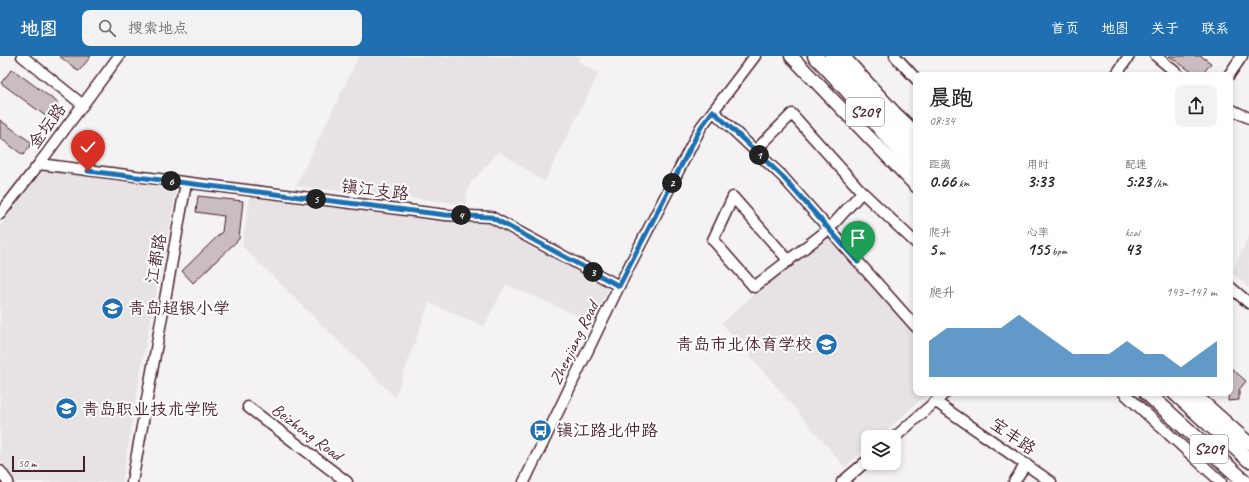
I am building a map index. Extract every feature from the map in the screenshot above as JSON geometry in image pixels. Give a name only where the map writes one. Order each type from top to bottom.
[{"type":"highway","name":"S209","points":[[815,56],[836,76],[869,118],[913,165]]},
{"type":"highway","name":"S209","points":[[832,56],[846,69],[913,147]]},
{"type":"highway","name":"S209","points":[[1150,396],[1245,482]]},
{"type":"highway","name":"S209","points":[[1184,396],[1249,460]]},
{"type":"main road","points":[[791,56],[913,183]]},
{"type":"main road","points":[[843,56],[895,113],[913,130]]},
{"type":"main road","points":[[1184,396],[1249,443]]},
{"type":"street","points":[[22,56],[83,105]]},
{"type":"street","name":"金坛路","points":[[0,214],[39,164],[118,56]]},
{"type":"street","name":"Zhenjiang Road","points":[[524,482],[619,286],[701,127],[749,60],[755,56]]},
{"type":"street","points":[[895,56],[913,77]]},
{"type":"street","points":[[1118,72],[1129,56]]},
{"type":"street","points":[[1156,56],[1175,72]]},
{"type":"street","points":[[1230,72],[1242,56]]},
{"type":"street","points":[[713,111],[782,176],[913,324]]},
{"type":"street","points":[[1233,111],[1249,118]]},
{"type":"street","points":[[755,151],[792,114],[862,192],[913,240]]},
{"type":"street","name":"镇江支路","points":[[39,164],[446,215],[491,217],[619,286]]},
{"type":"street","name":"江都路","points":[[132,482],[186,183]]},
{"type":"street","points":[[789,261],[733,197],[713,240],[754,288],[789,261],[829,229],[862,192]]},
{"type":"street","points":[[1233,290],[1249,303]]},
{"type":"street","points":[[901,432],[942,396]]},
{"type":"street","points":[[1127,396],[1221,482]]},
{"type":"street","name":"宝丰路","points":[[936,402],[1051,482]]},
{"type":"street","name":"Beizhong Road","points":[[248,407],[347,482]]},
{"type":"street","points":[[1014,482],[1026,464]]},
{"type":"street","points":[[842,482],[861,466]]},
{"type":"street","points":[[0,472],[8,482]]},
{"type":"shaded area","points":[[359,56],[581,56],[578,62],[599,73],[544,182],[499,151],[469,185],[465,204],[296,186]]},
{"type":"shaded area","points":[[43,171],[177,189],[143,358],[122,482],[15,482],[0,461],[0,226]]},
{"type":"shaded area","points":[[250,197],[489,223],[609,287],[592,322],[506,284],[484,326],[429,303],[395,397],[242,246]]},
{"type":"shaded area","name":"青岛市北体育学校","points":[[829,227],[913,322],[913,396],[925,396],[887,430],[861,430],[861,452],[845,467],[722,323]]},
{"type":"shaded area","points":[[1249,235],[1249,288],[1233,274]]},
{"type":"building","points":[[59,56],[91,56],[79,71]]},
{"type":"building","points":[[1169,56],[1201,56],[1211,63],[1204,72],[1192,72]]},
{"type":"building","points":[[12,69],[58,103],[47,117],[1,83]]},
{"type":"building","points":[[0,120],[32,143],[23,155],[0,138]]},
{"type":"building","points":[[198,196],[243,201],[239,239],[193,283],[182,271],[222,232],[224,216],[196,212]]},
{"type":"building","points":[[1233,370],[1246,381],[1239,390],[1239,400],[1228,401],[1228,396],[1233,396]]},
{"type":"place","name":"青岛超银小学","points":[[112,308]]},
{"type":"place","name":"青岛市北体育学校","points":[[827,344]]},
{"type":"place","name":"青岛职业技术学院","points":[[67,409]]},
{"type":"place","name":"镇江路北仲路","points":[[540,430]]},
{"type":"route","points":[[88,171],[446,215],[491,217],[619,286],[701,127],[713,111],[782,176],[858,262]]}]
